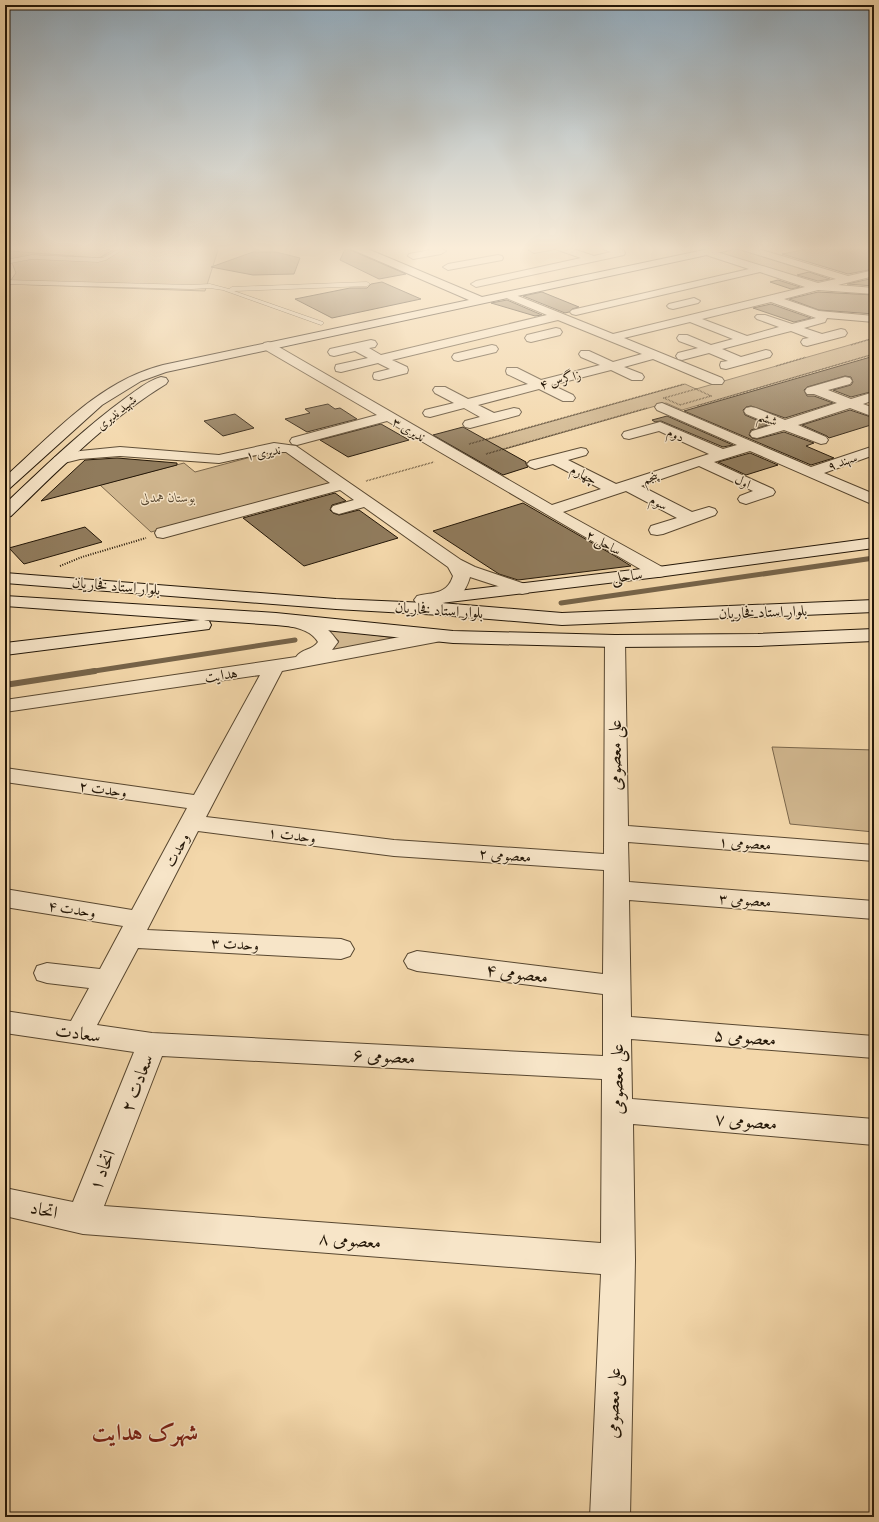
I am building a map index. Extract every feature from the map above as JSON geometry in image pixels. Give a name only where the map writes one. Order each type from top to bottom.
[{"type":"street","name":"شهید ندیری","points":[[5,485],[97,402],[120,386],[136,378],[163,369],[401,318]]},
{"type":"street","points":[[506,318],[544,335]]},
{"type":"street","points":[[341,368],[550,318]]},
{"type":"street","points":[[564,318],[717,381]]},
{"type":"street","points":[[614,338],[690,318]]},
{"type":"street","points":[[690,318],[748,340]]},
{"type":"street","points":[[748,320],[756,318]]},
{"type":"street","points":[[769,318],[791,328],[821,338]]},
{"type":"street","points":[[682,356],[748,340],[821,320],[821,318]]},
{"type":"street","points":[[863,318],[874,319]]},
{"type":"street","points":[[531,338],[556,332]]},
{"type":"street","points":[[807,342],[841,333]]},
{"type":"street","points":[[439,334],[477,352]]},
{"type":"street","points":[[698,334],[677,339],[710,349],[740,361]]},
{"type":"street","points":[[334,352],[378,342]]},
{"type":"street","name":"ندیری ۳","points":[[268,346],[550,511]]},
{"type":"street","points":[[357,347],[402,370]]},
{"type":"street","points":[[458,357],[492,349]]},
{"type":"street","name":"شهید ندیری","points":[[5,513],[60,460],[142,392],[187,368],[251,350]]},
{"type":"street","points":[[585,354],[637,377]]},
{"type":"street","points":[[726,365],[766,354]]},
{"type":"street","name":"زاگرس ۴","points":[[430,413],[654,355]]},
{"type":"street","points":[[379,376],[418,367]]},
{"type":"street","points":[[499,374],[526,367]]},
{"type":"street","points":[[512,371],[540,384],[573,396],[548,403]]},
{"type":"street","points":[[621,382],[651,374]]},
{"type":"street","points":[[845,381],[809,392],[850,403],[874,418]]},
{"type":"street","points":[[440,390],[493,418]]},
{"type":"street","name":"پنجم","points":[[550,511],[721,454],[754,440],[785,424],[874,396]]},
{"type":"street","points":[[667,404],[754,440],[811,472],[874,500]]},
{"type":"street","name":"ششم","points":[[737,415],[767,406]]},
{"type":"street","name":"ششم","points":[[751,411],[785,424]]},
{"type":"street","points":[[470,424],[514,412]]},
{"type":"street","points":[[296,441],[387,417]]},
{"type":"street","points":[[785,424],[820,440]]},
{"type":"street","name":"دوم","points":[[629,435],[660,426],[721,454]]},
{"type":"street","points":[[85,438],[90,443],[95,445],[140,451]]},
{"type":"street","name":"ندیری ۱","points":[[60,460],[88,454],[140,451],[220,460],[268,449],[285,447],[454,564],[514,590]]},
{"type":"street","name":"سهند ۹","points":[[811,472],[874,450]]},
{"type":"street","points":[[535,464],[580,452]]},
{"type":"street","name":"چهارم","points":[[555,459],[620,487]]},
{"type":"street","name":"اول","points":[[700,461],[774,489],[746,499]]},
{"type":"street","points":[[163,534],[343,486]]},
{"type":"street","name":"سوم","points":[[620,487],[690,518]]},
{"type":"street","points":[[339,509],[366,502]]},
{"type":"street","name":"ساحلی ۲","points":[[550,511],[658,572]]},
{"type":"street","points":[[657,530],[709,512]]},
{"type":"street","name":"ساحلی","points":[[380,605],[658,572],[874,543]]},
{"type":"street","points":[[423,600],[453,593],[460,586],[462,576],[454,564]]},
{"type":"street","name":"بلوار استاد فخاریان","points":[[9,580],[43,581],[336,604],[380,605],[562,619],[874,606]]},
{"type":"street","points":[[514,590],[496,599],[493,605],[496,610],[518,616]]},
{"type":"street","name":"بلوار استاد فخاریان","points":[[5,601],[283,620],[436,636],[615,641],[758,640],[868,635]]},
{"type":"street","points":[[852,608],[874,612]]},
{"type":"street","points":[[5,649],[168,628],[283,620],[311,626],[323,632],[328,642],[322,651],[282,665]]},
{"type":"street","name":"هدایت","points":[[5,706],[282,665],[436,636]]},
{"type":"street","name":"علی معصومی","points":[[610,1517],[618,1260],[615,641]]},
{"type":"street","name":"وحدت","points":[[79,1034],[196,813],[282,665]]},
{"type":"street","name":"وحدت ۲","points":[[5,774],[196,813]]},
{"type":"street","name":"وحدت ۱","points":[[196,813],[394,848]]},
{"type":"street","name":"معصومی ۱","points":[[616,833],[874,853]]},
{"type":"street","name":"معصومی ۲","points":[[394,848],[616,877]]},
{"type":"street","name":"معصومی ۳","points":[[616,877],[874,910]]},
{"type":"street","name":"وحدت ۴","points":[[5,898],[135,929]]},
{"type":"street","name":"وحدت ۳","points":[[135,929],[341,949]]},
{"type":"street","name":"معصومی ۴","points":[[416,961],[617,986]]},
{"type":"street","points":[[47,973],[108,980]]},
{"type":"street","name":"سعادت","points":[[5,1022],[152,1044]]},
{"type":"street","name":"معصومی ۵","points":[[617,1027],[874,1047]]},
{"type":"street","name":"معصومی ۶","points":[[152,1044],[617,1068]]},
{"type":"street","name":"سعادت ۲","points":[[122,1121],[152,1044]]},
{"type":"street","name":"معصومی ۷","points":[[617,1110],[874,1132]]},
{"type":"street","name":"اتحاد ۱","points":[[83,1219],[122,1121]]},
{"type":"street","name":"اتحاد","points":[[5,1202],[83,1219]]},
{"type":"street","name":"معصومی ۸","points":[[83,1219],[618,1260]]},
{"type":"lane","points":[[308,318],[321,323]]},
{"type":"path","points":[[667,404],[664,398],[696,389],[711,396],[695,401],[703,404]]},
{"type":"path","points":[[343,486],[455,456]]},
{"type":"path","points":[[43,581],[51,572],[66,562],[163,534]]},
{"type":"green space","points":[[874,338],[874,354],[682,410],[666,403],[463,461],[446,451],[685,384],[696,389]]},
{"type":"green space","name":"بوستان همدلی","points":[[286,452],[330,483],[151,532],[100,485],[184,463],[195,472],[266,453]]},
{"type":"green space","points":[[325,628],[402,639],[329,654],[339,641]]},
{"type":"green space","points":[[772,747],[874,750],[874,832],[790,824]]},
{"type":"building","points":[[782,318],[811,318],[794,322]]},
{"type":"building","points":[[874,356],[874,391],[851,397],[833,390],[851,385],[853,382],[851,377],[845,376],[807,387],[804,390],[807,396],[814,396],[833,403],[785,418],[751,406],[746,407],[743,410],[745,415],[768,425],[751,430],[749,435],[752,438],[757,439],[784,432],[814,443],[806,446],[834,458],[811,465],[684,411]]},
{"type":"building","points":[[328,404],[335,409],[340,408],[357,419],[307,432],[285,419],[310,413],[305,409]]},
{"type":"building","points":[[850,410],[874,418],[874,424],[829,438],[802,425]]},
{"type":"building","points":[[235,414],[254,428],[223,436],[204,421]]},
{"type":"building","points":[[667,416],[733,445],[723,447],[661,421],[655,422],[652,420]]},
{"type":"building","points":[[381,424],[409,440],[348,457],[320,440]]},
{"type":"building","points":[[463,427],[526,462],[528,467],[503,475],[433,435]]},
{"type":"building","points":[[750,453],[778,465],[746,475],[718,462]]},
{"type":"building","points":[[117,458],[177,463],[177,465],[41,501],[85,460]]},
{"type":"building","points":[[335,493],[346,501],[332,505],[330,510],[333,513],[339,515],[359,510],[398,538],[304,566],[243,518]]},
{"type":"building","points":[[523,503],[631,566],[518,580],[499,574],[433,531]]},
{"type":"building","points":[[85,527],[102,542],[24,564],[9,548]]},
{"type":"waterway","points":[[561,603],[874,558]]},
{"type":"waterway","points":[[88,672],[295,640]]},
{"type":"waterway","points":[[5,685],[95,671]]},
{"type":"district","name":"شهرک هدایت","points":[[145,1432]]}]
